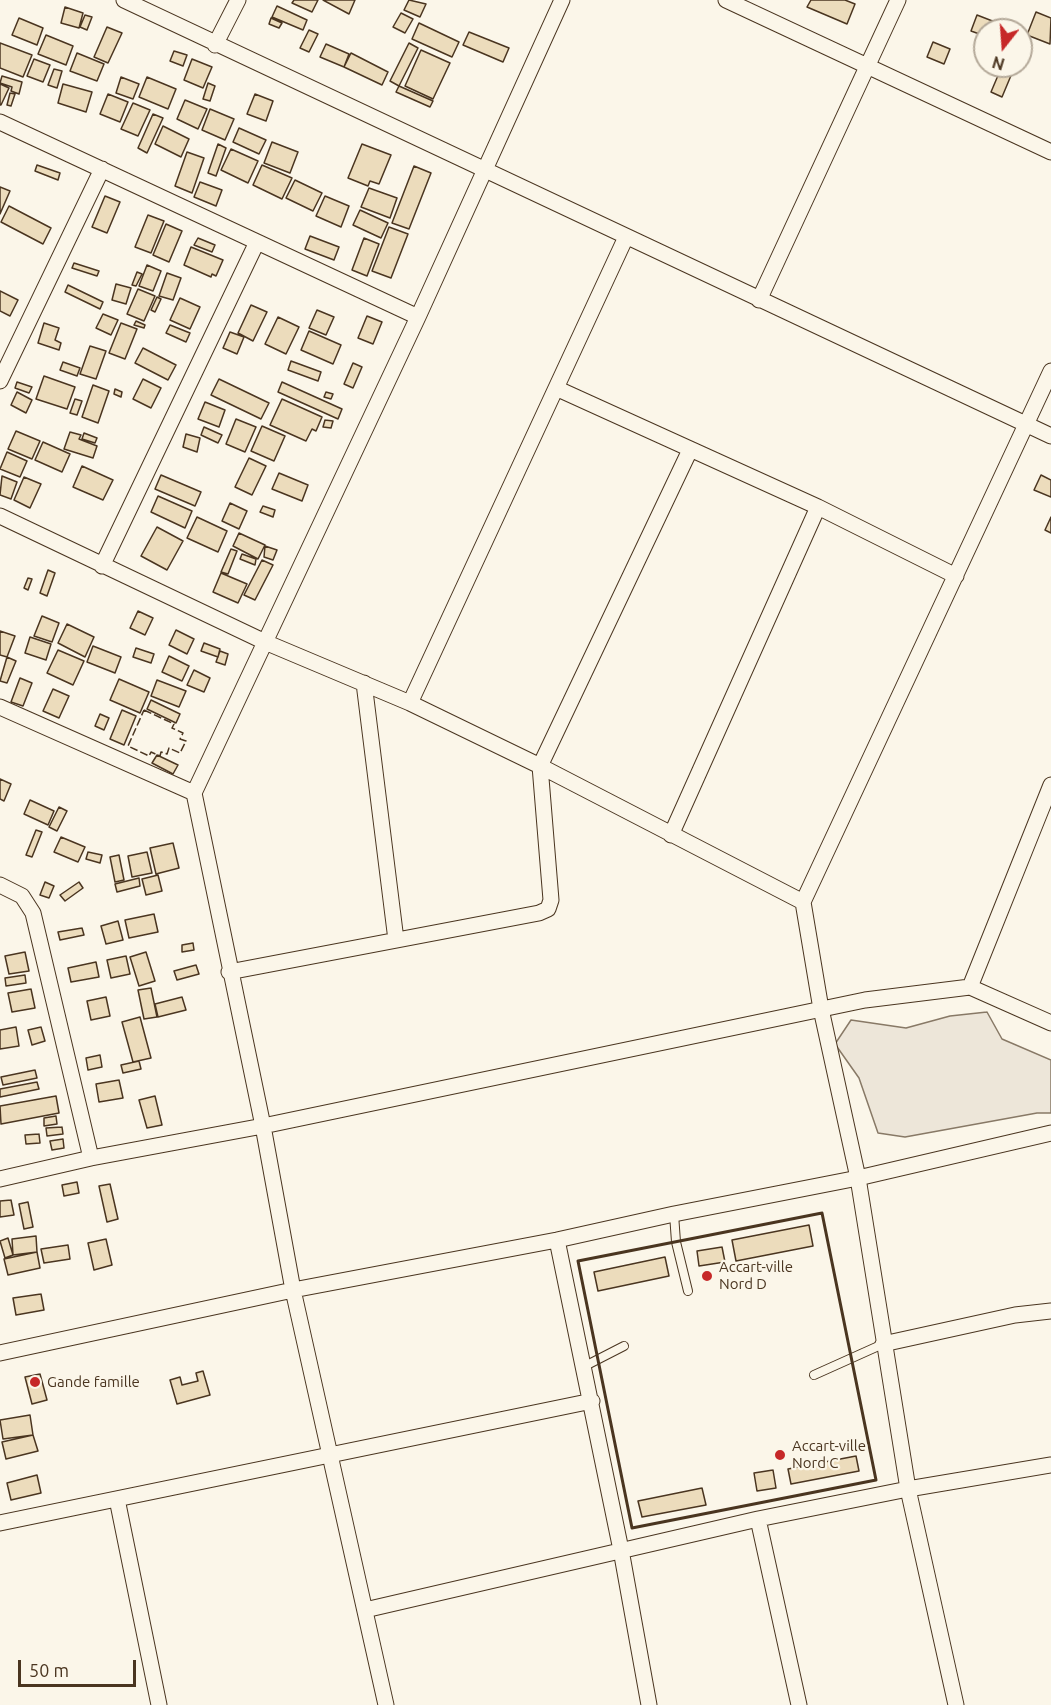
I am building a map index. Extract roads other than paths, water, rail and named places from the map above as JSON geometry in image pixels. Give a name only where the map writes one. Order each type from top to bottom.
[{"type":"street","points":[[124,0],[215,45],[1051,436]]},
{"type":"street","points":[[215,45],[238,0]]},
{"type":"street","points":[[386,1705],[293,1290],[264,1126],[194,793],[418,317],[562,0]]},
{"type":"street","points":[[726,0],[1051,152]]},
{"type":"street","points":[[759,300],[898,0]]},
{"type":"street","points":[[0,122],[418,317]]},
{"type":"street","points":[[0,381],[102,169]]},
{"type":"street","points":[[411,703],[558,389],[626,237]]},
{"type":"street","points":[[102,566],[257,242]]},
{"type":"street","points":[[956,1705],[908,1489],[858,1178],[821,1009],[803,902],[1051,371]]},
{"type":"street","points":[[558,389],[818,507],[956,576]]},
{"type":"street","points":[[230,972],[539,913],[548,909],[551,900],[540,766],[690,450]]},
{"type":"street","points":[[671,835],[818,507]]},
{"type":"street","points":[[0,516],[266,642],[411,703],[540,766],[803,902]]},
{"type":"street","points":[[364,683],[396,940]]},
{"type":"street","points":[[0,707],[194,793]]},
{"type":"street","points":[[970,987],[1051,785]]},
{"type":"street","points":[[0,885],[22,896],[33,913],[91,1158]]},
{"type":"street","points":[[0,1179],[91,1158],[264,1126],[866,1000],[970,987],[1051,1023]]},
{"type":"street","points":[[0,1353],[293,1290],[557,1240],[674,1214],[858,1178],[1051,1133]]},
{"type":"street","points":[[557,1240],[585,1366],[621,1550],[646,1704]]},
{"type":"street","points":[[883,1344],[1015,1315],[1051,1311]]},
{"type":"street","points":[[0,1523],[592,1401]]},
{"type":"street","points":[[365,1610],[758,1519],[908,1489],[1051,1465]]},
{"type":"street","points":[[117,1499],[159,1705]]},
{"type":"street","points":[[758,1519],[799,1705]]},
{"type":"lane","points":[[674,1214],[676,1242],[688,1291]]},
{"type":"lane","points":[[814,1375],[883,1344]]},
{"type":"lane","points":[[585,1366],[624,1346]]},
{"type":"place","name":"Accart-ville Nord D","points":[[707,1276]]},
{"type":"place","name":"Gande famille","points":[[35,1382]]},
{"type":"place","name":"Accart-ville Nord C","points":[[780,1455]]}]
